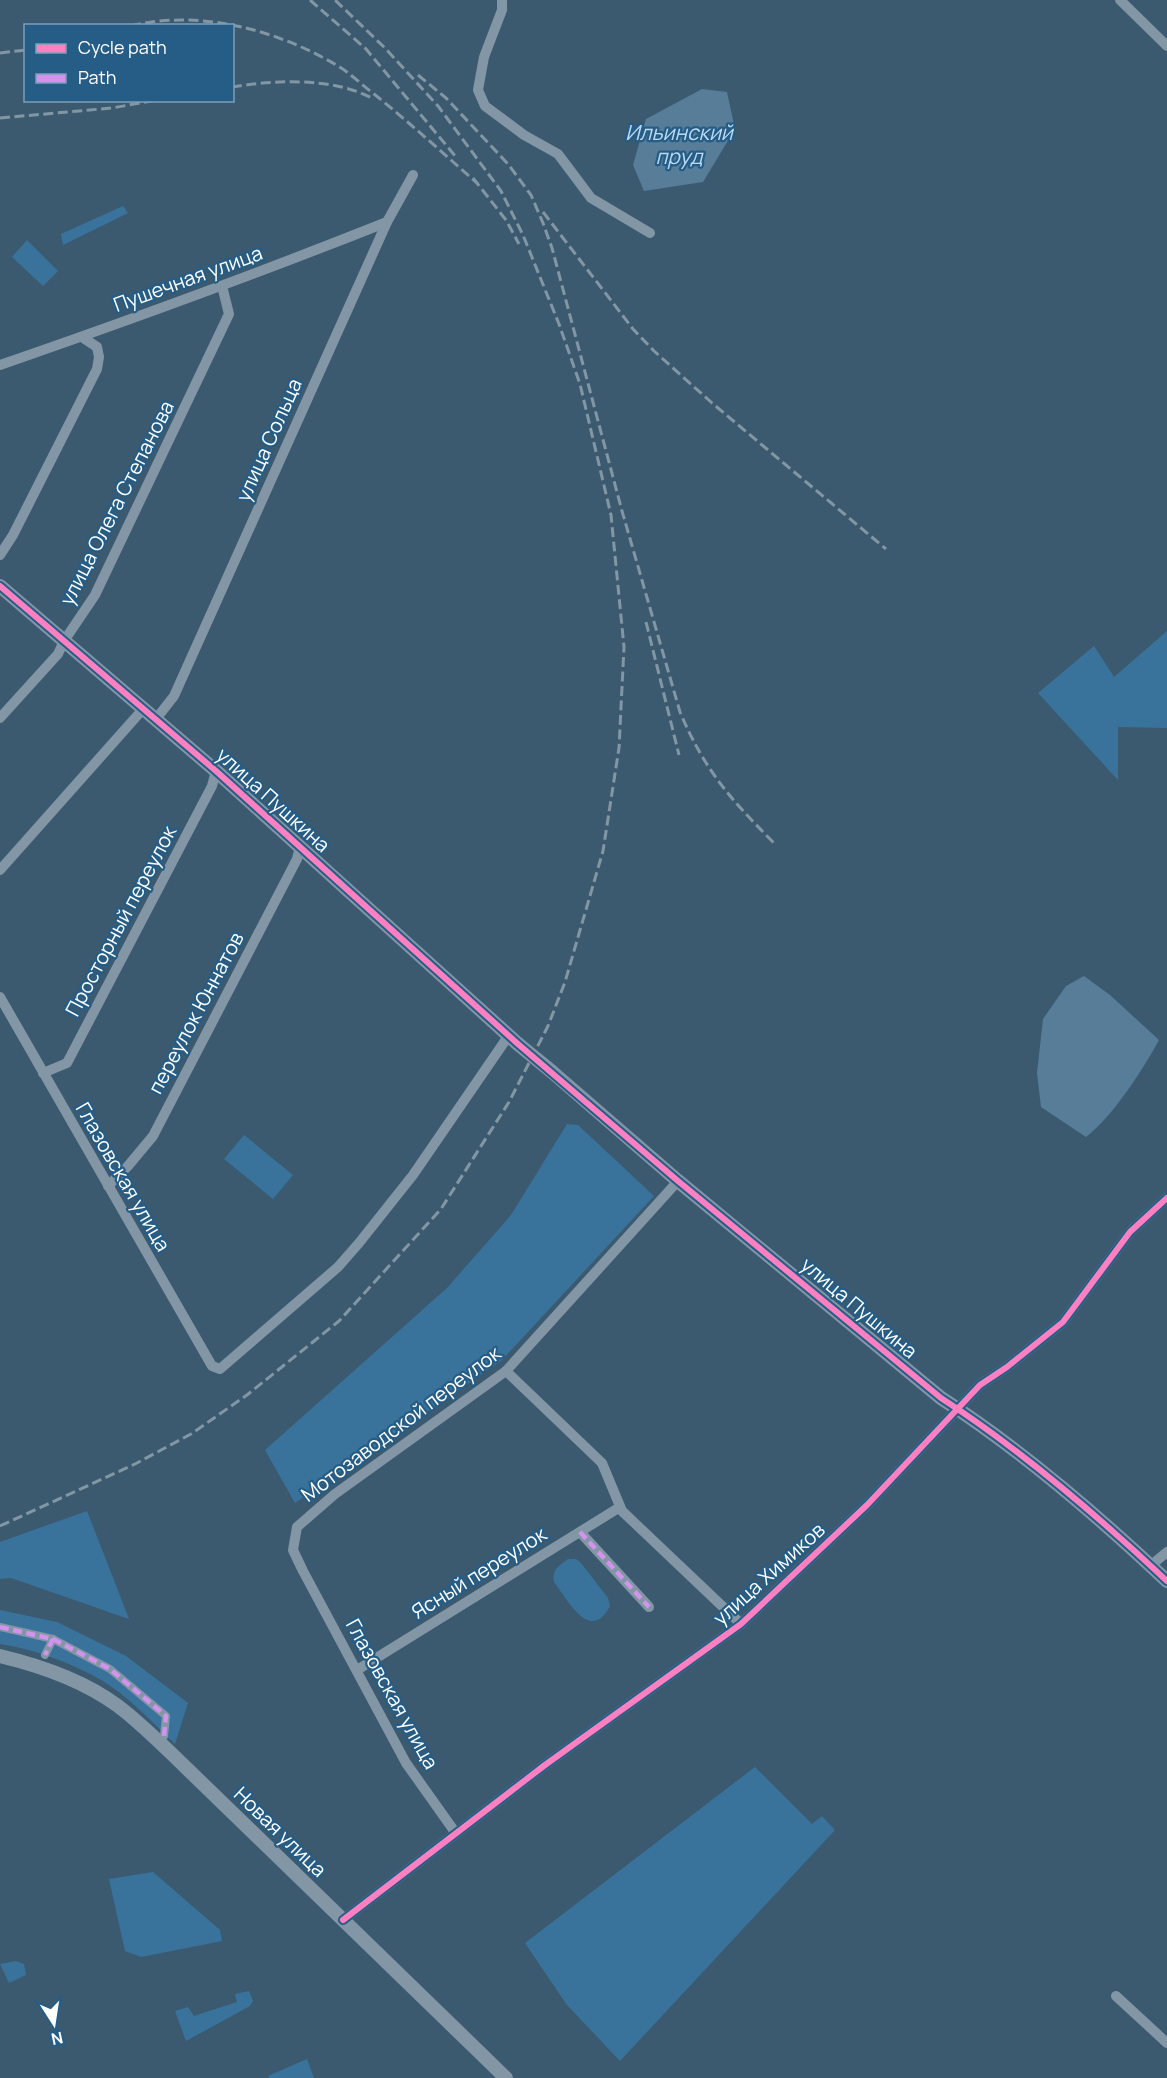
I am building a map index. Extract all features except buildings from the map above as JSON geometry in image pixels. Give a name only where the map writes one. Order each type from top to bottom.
[{"type":"street","points":[[502,0],[502,10],[484,57],[477,90],[485,106],[524,135],[558,154],[591,198],[650,233]]},
{"type":"street","points":[[1120,0],[1167,46]]},
{"type":"street","name":"улица Сольца","points":[[156,718],[174,696],[387,222],[413,175]]},
{"type":"street","name":"Пушечная улица","points":[[0,365],[222,286],[387,222]]},
{"type":"street","name":"улица Олега Степанова","points":[[0,718],[58,654],[64,641],[95,595],[229,314],[222,286]]},
{"type":"street","points":[[0,555],[13,535],[97,369],[99,357],[97,347],[82,337]]},
{"type":"street","name":"улица Пушкина","points":[[0,586],[156,718],[514,1040],[678,1181],[941,1398],[974,1419],[1080,1505],[1167,1581]]},
{"type":"street","points":[[0,870],[144,708]]},
{"type":"street","name":"Просторный переулок","points":[[43,1073],[67,1063],[212,786],[216,771]]},
{"type":"street","name":"переулок Юннатов","points":[[108,1186],[153,1136],[297,860],[300,847]]},
{"type":"street","name":"Глазовская улица","points":[[0,997],[212,1366],[220,1369],[338,1267],[413,1175],[514,1040]]},
{"type":"street","name":"Мотозаводской переулок","points":[[303,1571],[293,1550],[297,1527],[335,1494],[506,1371],[678,1181]]},
{"type":"street","name":"улица Химиков","points":[[343,1920],[544,1765],[741,1624],[867,1505],[942,1428],[957,1408],[980,1385],[1008,1367],[1063,1322],[1130,1232],[1167,1198]]},
{"type":"street","points":[[506,1371],[602,1463],[622,1511],[741,1624]]},
{"type":"street","name":"Ясный переулок","points":[[357,1670],[620,1507]]},
{"type":"street","points":[[580,1532],[649,1607]]},
{"type":"street","points":[[1150,1566],[1167,1552]]},
{"type":"street","name":"Глазовская улица","points":[[303,1571],[406,1763],[455,1832]]},
{"type":"street","points":[[0,1627],[53,1639],[110,1669],[166,1716],[164,1736]]},
{"type":"street","points":[[45,1655],[53,1639]]},
{"type":"street","name":"Новая улица","points":[[0,1656],[72,1679],[88,1686],[120,1707],[174,1756],[506,2078]]},
{"type":"street","points":[[1116,1996],[1167,2043]]},
{"type":"shaded area","points":[[123,206],[128,213],[63,245],[61,234]]},
{"type":"shaded area","points":[[27,240],[58,271],[43,286],[12,257]]},
{"type":"shaded area","points":[[1167,631],[1167,728],[1118,727],[1118,780],[1038,693],[1094,646],[1114,677]]},
{"type":"shaded area","points":[[567,1124],[578,1125],[654,1196],[502,1360],[295,1503],[265,1450],[447,1288],[511,1215]]},
{"type":"shaded area","points":[[244,1135],[293,1175],[273,1199],[224,1159]]},
{"type":"shaded area","points":[[87,1511],[129,1619],[11,1578],[0,1579],[0,1542]]},
{"type":"shaded area","points":[[568,1559],[576,1559],[581,1563],[608,1598],[610,1606],[602,1617],[595,1621],[587,1620],[580,1615],[554,1582],[555,1571]]},
{"type":"shaded area","points":[[0,1610],[57,1622],[126,1656],[188,1703],[175,1744],[126,1698],[98,1678],[56,1659],[27,1649],[0,1644]]},
{"type":"shaded area","points":[[755,1767],[812,1824],[822,1816],[835,1830],[620,2061],[567,2005],[525,1943]]},
{"type":"shaded area","points":[[153,1872],[220,1930],[222,1941],[141,1957],[125,1951],[109,1879]]},
{"type":"shaded area","points":[[16,1961],[24,1964],[26,1975],[9,1983],[0,1964]]},
{"type":"shaded area","points":[[249,1991],[253,2001],[250,2006],[186,2041],[175,2011],[188,2007],[194,2016],[237,2002],[235,1994]]},
{"type":"shaded area","points":[[307,2059],[314,2078],[269,2078],[268,2076]]},
{"type":"water","name":"Ильинский пруд","points":[[702,89],[727,92],[735,129],[703,182],[644,191],[633,165],[646,119]]},
{"type":"water","points":[[1084,976],[1110,995],[1159,1040],[1136,1079],[1106,1117],[1086,1137],[1041,1107],[1037,1073],[1043,1019],[1066,986]]},
{"type":"railway","points":[[310,0],[366,49],[456,157]]},
{"type":"railway","points":[[0,1526],[135,1464],[191,1434],[247,1395],[339,1321],[441,1209],[509,1102],[548,1026],[565,982],[603,851],[619,748],[624,647],[611,515],[580,384],[559,324],[523,235],[501,191],[438,106],[385,48],[335,0]]},
{"type":"railway","points":[[141,24],[184,20],[224,24]]},
{"type":"railway","points":[[234,26],[290,42],[338,66],[414,127],[478,184]]},
{"type":"railway","points":[[0,53],[24,50]]},
{"type":"railway","points":[[418,75],[446,98],[508,164],[531,195],[552,248],[622,511],[680,712],[709,767],[731,797],[774,843]]},
{"type":"railway","points":[[234,87],[285,82],[321,83],[339,86],[372,98]]},
{"type":"railway","points":[[0,118],[112,108],[146,102]]},
{"type":"railway","points":[[473,178],[506,220],[519,244]]},
{"type":"railway","points":[[543,212],[633,329],[654,351],[712,403],[886,549]]},
{"type":"railway","points":[[646,622],[679,755]]},
{"type":"marked path","points":[[580,1532],[649,1607]]},
{"type":"marked path","points":[[0,1627],[53,1639],[45,1655]]},
{"type":"marked path","points":[[53,1639],[110,1669],[166,1716],[164,1736]]},
{"type":"cycle path","points":[[0,586],[216,771],[518,1044],[678,1181],[941,1398],[1000,1439],[1058,1484],[1167,1581]]},
{"type":"cycle path","points":[[343,1920],[545,1765],[741,1624],[867,1505],[980,1385],[1007,1367],[1063,1322],[1130,1232],[1167,1198]]}]
